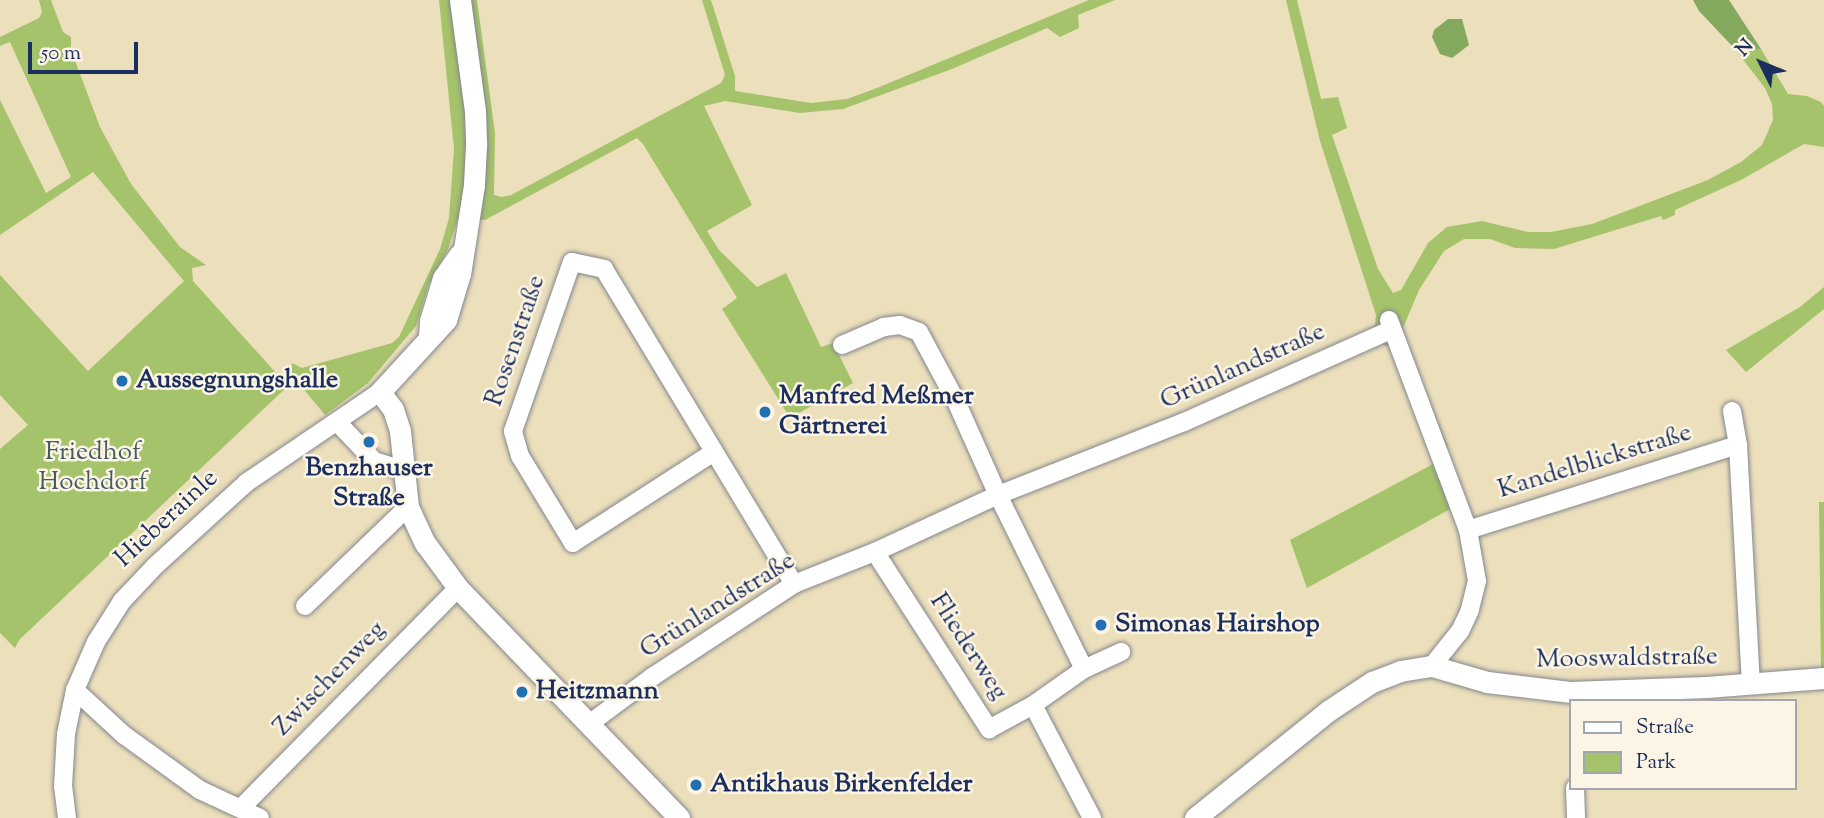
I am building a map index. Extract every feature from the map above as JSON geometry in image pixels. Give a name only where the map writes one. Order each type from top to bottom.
[{"type":"street","name":"Hieberainle","points":[[66,818],[63,786],[66,734],[75,690],[96,642],[122,601],[156,565],[246,483],[380,392],[446,320],[460,274],[474,185],[476,146],[475,111],[460,0]]},
{"type":"street","name":"Rosenstraße","points":[[714,452],[573,543],[520,456],[513,431],[572,262],[604,269],[794,584]]},
{"type":"street","points":[[842,345],[884,327],[900,325],[919,332],[955,399],[998,495],[1084,669]]},
{"type":"street","name":"Grünlandstraße","points":[[589,724],[652,677],[794,584],[875,552],[998,495],[1184,422],[1390,325],[1440,450],[1468,530]]},
{"type":"street","points":[[380,392],[393,409],[400,431],[408,507],[425,543],[458,588],[679,818]]},
{"type":"street","points":[[1732,411],[1738,445],[1751,683]]},
{"type":"street","points":[[338,423],[374,461],[403,470]]},
{"type":"street","name":"Kandelblickstraße","points":[[1468,530],[1738,445]]},
{"type":"street","points":[[305,606],[408,507]]},
{"type":"street","points":[[1432,666],[1460,631],[1471,610],[1477,581],[1468,530]]},
{"type":"street","name":"Fliederweg","points":[[875,552],[989,729],[1033,705],[1084,669],[1121,652]]},
{"type":"street","name":"Zwischenweg","points":[[241,808],[458,588]]},
{"type":"street","name":"Mooswaldstraße","points":[[1200,817],[1328,711],[1372,682],[1400,671],[1432,666],[1497,684],[1572,696],[1824,678]]},
{"type":"street","points":[[75,690],[124,735],[200,790],[260,818]]},
{"type":"street","name":"Fliederweg","points":[[1033,705],[1092,818]]},
{"type":"street","points":[[1575,790],[1576,818]]},
{"type":"green space","name":"Friedhof Hochdorf","points":[[39,0],[51,0],[63,32],[71,37],[71,50],[100,127],[131,184],[180,247],[206,265],[192,268],[193,281],[288,386],[19,640],[15,648],[0,633],[0,449],[28,425],[0,395],[0,275],[88,371],[184,281],[93,172],[0,235],[0,100],[46,193],[71,177],[10,42],[0,46],[0,37],[39,18],[42,12]]},
{"type":"green space","points":[[439,0],[477,0],[495,133],[494,195],[502,197],[511,195],[721,83],[725,75],[702,0],[711,0],[735,76],[735,91],[811,103],[847,99],[877,88],[1089,0],[1115,0],[1078,15],[1079,28],[1060,37],[1047,28],[952,69],[843,109],[800,113],[725,101],[704,106],[752,205],[707,231],[719,250],[757,287],[786,273],[821,347],[833,343],[853,383],[790,418],[722,309],[737,298],[637,138],[485,220],[458,218],[448,249],[428,286],[416,326],[368,383],[325,415],[291,374],[292,363],[302,368],[392,343],[399,337],[440,249],[449,218],[454,149]]},
{"type":"green space","points":[[1286,0],[1297,0],[1321,99],[1338,97],[1347,128],[1332,135],[1378,269],[1393,293],[1401,290],[1428,243],[1447,227],[1482,221],[1528,232],[1551,232],[1592,224],[1708,180],[1741,162],[1762,145],[1773,120],[1772,104],[1765,88],[1735,49],[1761,49],[1788,94],[1807,96],[1821,102],[1824,106],[1824,147],[1804,144],[1741,180],[1675,210],[1675,215],[1663,220],[1661,216],[1554,249],[1515,248],[1490,239],[1464,239],[1444,251],[1419,290],[1403,328],[1404,341],[1448,447],[1434,452],[1390,347],[1378,343],[1123,441],[1370,332],[1375,325],[1376,315],[1320,141]]},
{"type":"green space","points":[[1693,0],[1729,0],[1761,49],[1735,49],[1699,11]]},
{"type":"green space","points":[[1448,19],[1462,19],[1469,45],[1452,58],[1440,54],[1432,37],[1434,30]]},
{"type":"green space","points":[[1824,287],[1824,309],[1746,372],[1726,350],[1800,307]]},
{"type":"green space","points":[[1437,462],[1452,508],[1307,588],[1290,540]]},
{"type":"green space","points":[[1819,502],[1824,502],[1824,668],[1821,668]]},
{"type":"place","name":"Aussegnungshalle","points":[[122,381]]},
{"type":"place","name":"Manfred Meßmer Gärtnerei","points":[[765,412]]},
{"type":"place","name":"Benzhauser Straße","points":[[369,442]]},
{"type":"place","name":"Simonas Hairshop","points":[[1101,625]]},
{"type":"place","name":"Heitzmann","points":[[522,692]]},
{"type":"place","name":"Antikhaus Birkenfelder","points":[[696,785]]}]
